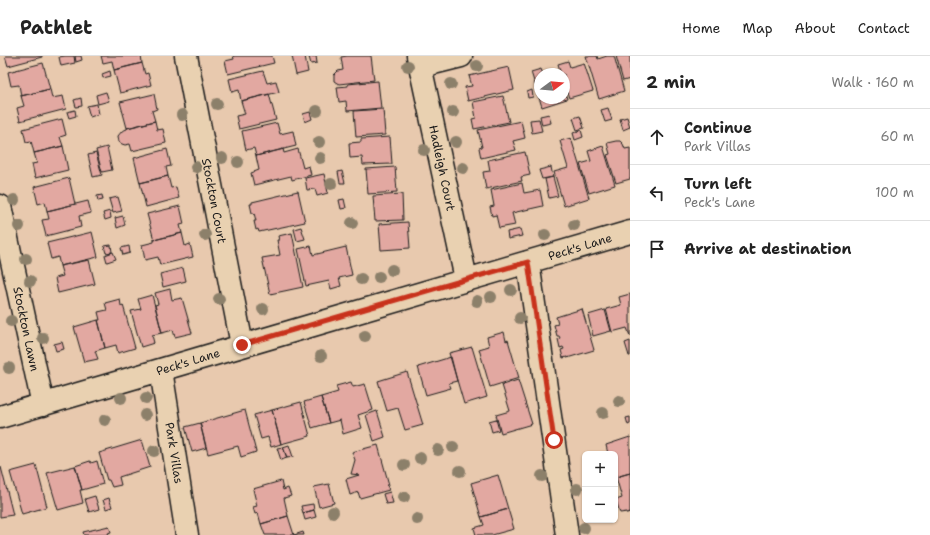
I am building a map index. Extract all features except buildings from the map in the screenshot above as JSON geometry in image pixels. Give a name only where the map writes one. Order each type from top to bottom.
[{"type":"street","name":"Stockton Court","points":[[186,56],[242,345]]},
{"type":"street","points":[[419,61],[461,56]]},
{"type":"street","name":"Hadleigh Court","points":[[419,61],[466,279]]},
{"type":"street","name":"Stockton Lawn","points":[[0,206],[42,405]]},
{"type":"street","name":"Peck's Lane","points":[[0,417],[630,232]]},
{"type":"street","points":[[528,262],[567,535]]},
{"type":"street","name":"Park Villas","points":[[161,370],[187,535]]},
{"type":"route","points":[[242,345],[528,262],[554,440]]}]
